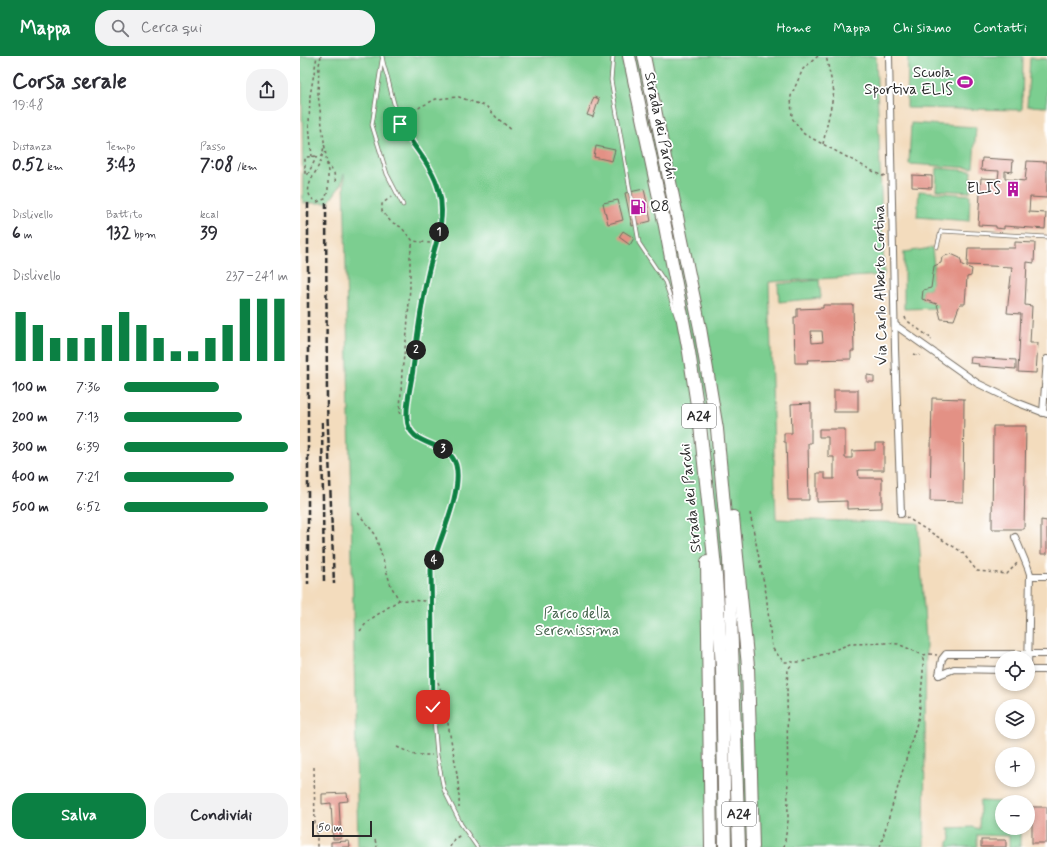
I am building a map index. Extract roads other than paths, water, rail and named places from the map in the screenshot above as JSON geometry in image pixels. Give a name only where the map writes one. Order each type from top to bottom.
[{"type":"highway","name":"Strada dei Parchi","points":[[628,56],[665,226],[689,352],[700,425],[716,577],[722,667],[725,847]]},
{"type":"highway","name":"Strada dei Parchi","points":[[644,56],[700,328],[717,429],[729,559],[738,780],[739,847]]},
{"type":"highway","points":[[717,429],[730,491],[748,666],[753,847]]},
{"type":"highway","points":[[707,495],[711,847]]},
{"type":"street","name":"Via Carlo Alberto Cortina","points":[[889,56],[901,514]]},
{"type":"street","points":[[895,325],[977,383],[1016,402],[1045,413],[1047,359]]},
{"type":"street","points":[[1015,537],[1029,569],[1030,576],[1028,651]]},
{"type":"street","points":[[1030,576],[1047,577]]},
{"type":"street","points":[[995,654],[948,654],[943,656],[940,662],[938,675],[954,669],[995,670]]},
{"type":"street","points":[[1035,654],[1047,654]]},
{"type":"street","points":[[1035,670],[1047,670]]},
{"type":"lane","points":[[612,56],[610,80],[639,243],[664,282],[689,352]]},
{"type":"lane","points":[[382,57],[400,124],[428,165],[440,192],[442,217],[437,244],[428,274],[421,307],[407,406],[407,419],[410,428],[416,437],[441,448],[450,454],[456,464],[457,477],[455,495],[431,570],[433,707],[437,755],[444,790],[466,832],[477,847]]},
{"type":"lane","points":[[382,57],[372,125],[387,174],[403,205]]},
{"type":"lane","points":[[937,247],[941,231],[1047,237]]},
{"type":"railway","points":[[308,203],[308,584]]},
{"type":"railway","points":[[326,203],[327,403],[334,584]]},
{"type":"railway","points":[[322,422],[324,583]]},
{"type":"place","name":"Scuola Sportiva ELIS","points":[[965,82]]},
{"type":"place","name":"ELIS","points":[[1013,189]]},
{"type":"place","name":"Q8","points":[[638,207]]},
{"type":"park label","name":"Parco della Serenissima","points":[[577,622]]}]
